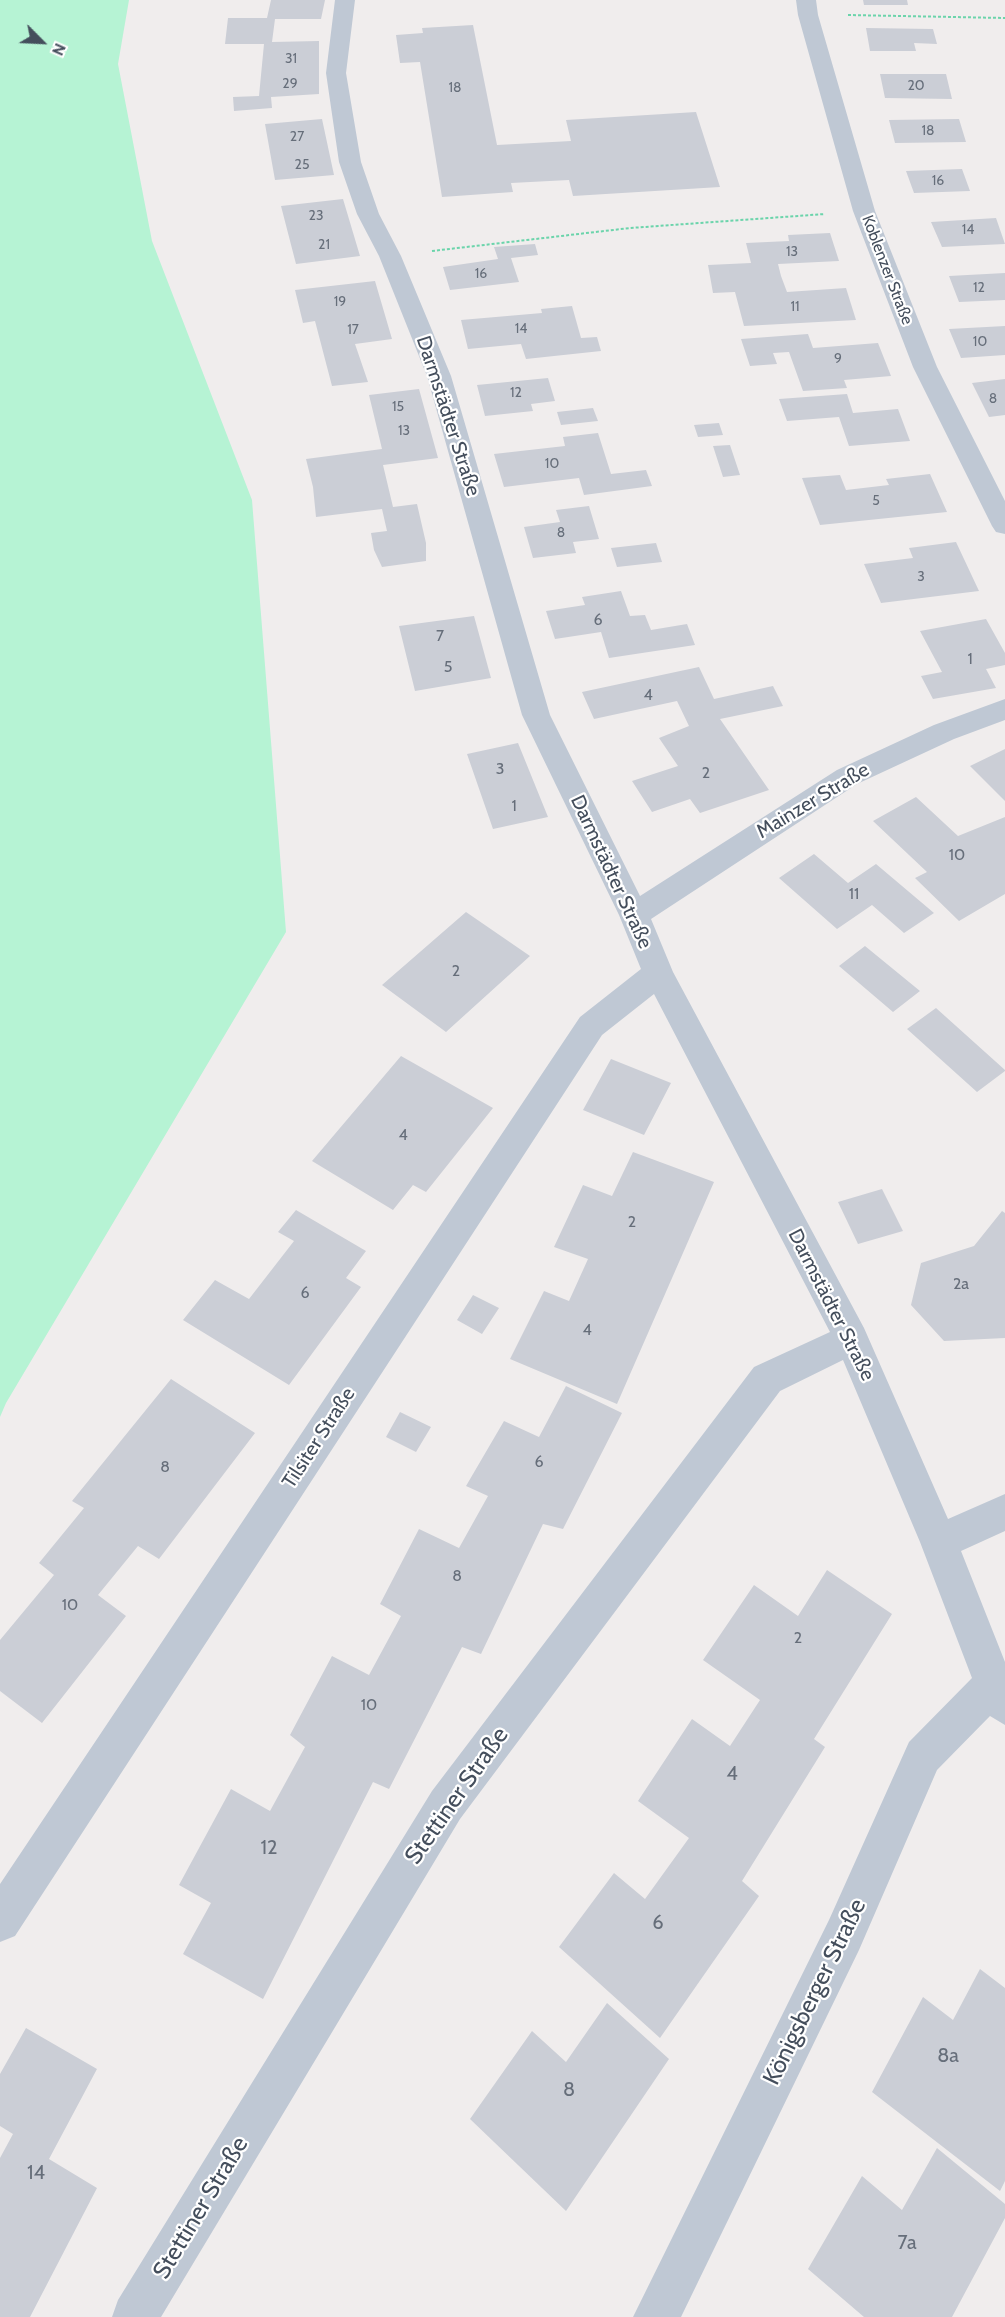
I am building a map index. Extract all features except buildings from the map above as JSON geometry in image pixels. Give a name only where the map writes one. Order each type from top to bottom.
[{"type":"street","name":"Darmstädter Straße","points":[[345,0],[336,73],[351,162],[368,214],[390,256],[440,376],[536,715],[634,915],[658,973],[852,1339],[939,1542],[999,1694]]},
{"type":"street","name":"Koblenzer Straße","points":[[807,7],[864,211],[925,367],[1005,526]]},
{"type":"street","name":"Mainzer Straße","points":[[634,915],[847,777],[944,732],[1005,709]]},
{"type":"street","name":"Tilsiter Straße","points":[[0,1921],[591,1026],[658,973]]},
{"type":"street","name":"Stettiner Straße","points":[[135,2317],[446,1805],[767,1379],[852,1339]]},
{"type":"street","points":[[939,1542],[1005,1512]]},
{"type":"street","name":"Königsberger Straße","points":[[656,2317],[844,1935],[922,1756],[999,1694]]},
{"type":"path","points":[[807,7],[1005,18]]},
{"type":"path","points":[[390,256],[630,228],[864,211]]},
{"type":"green space","points":[[0,0],[129,0],[118,64],[152,241],[252,500],[286,932],[6,1403],[0,1417]]}]
